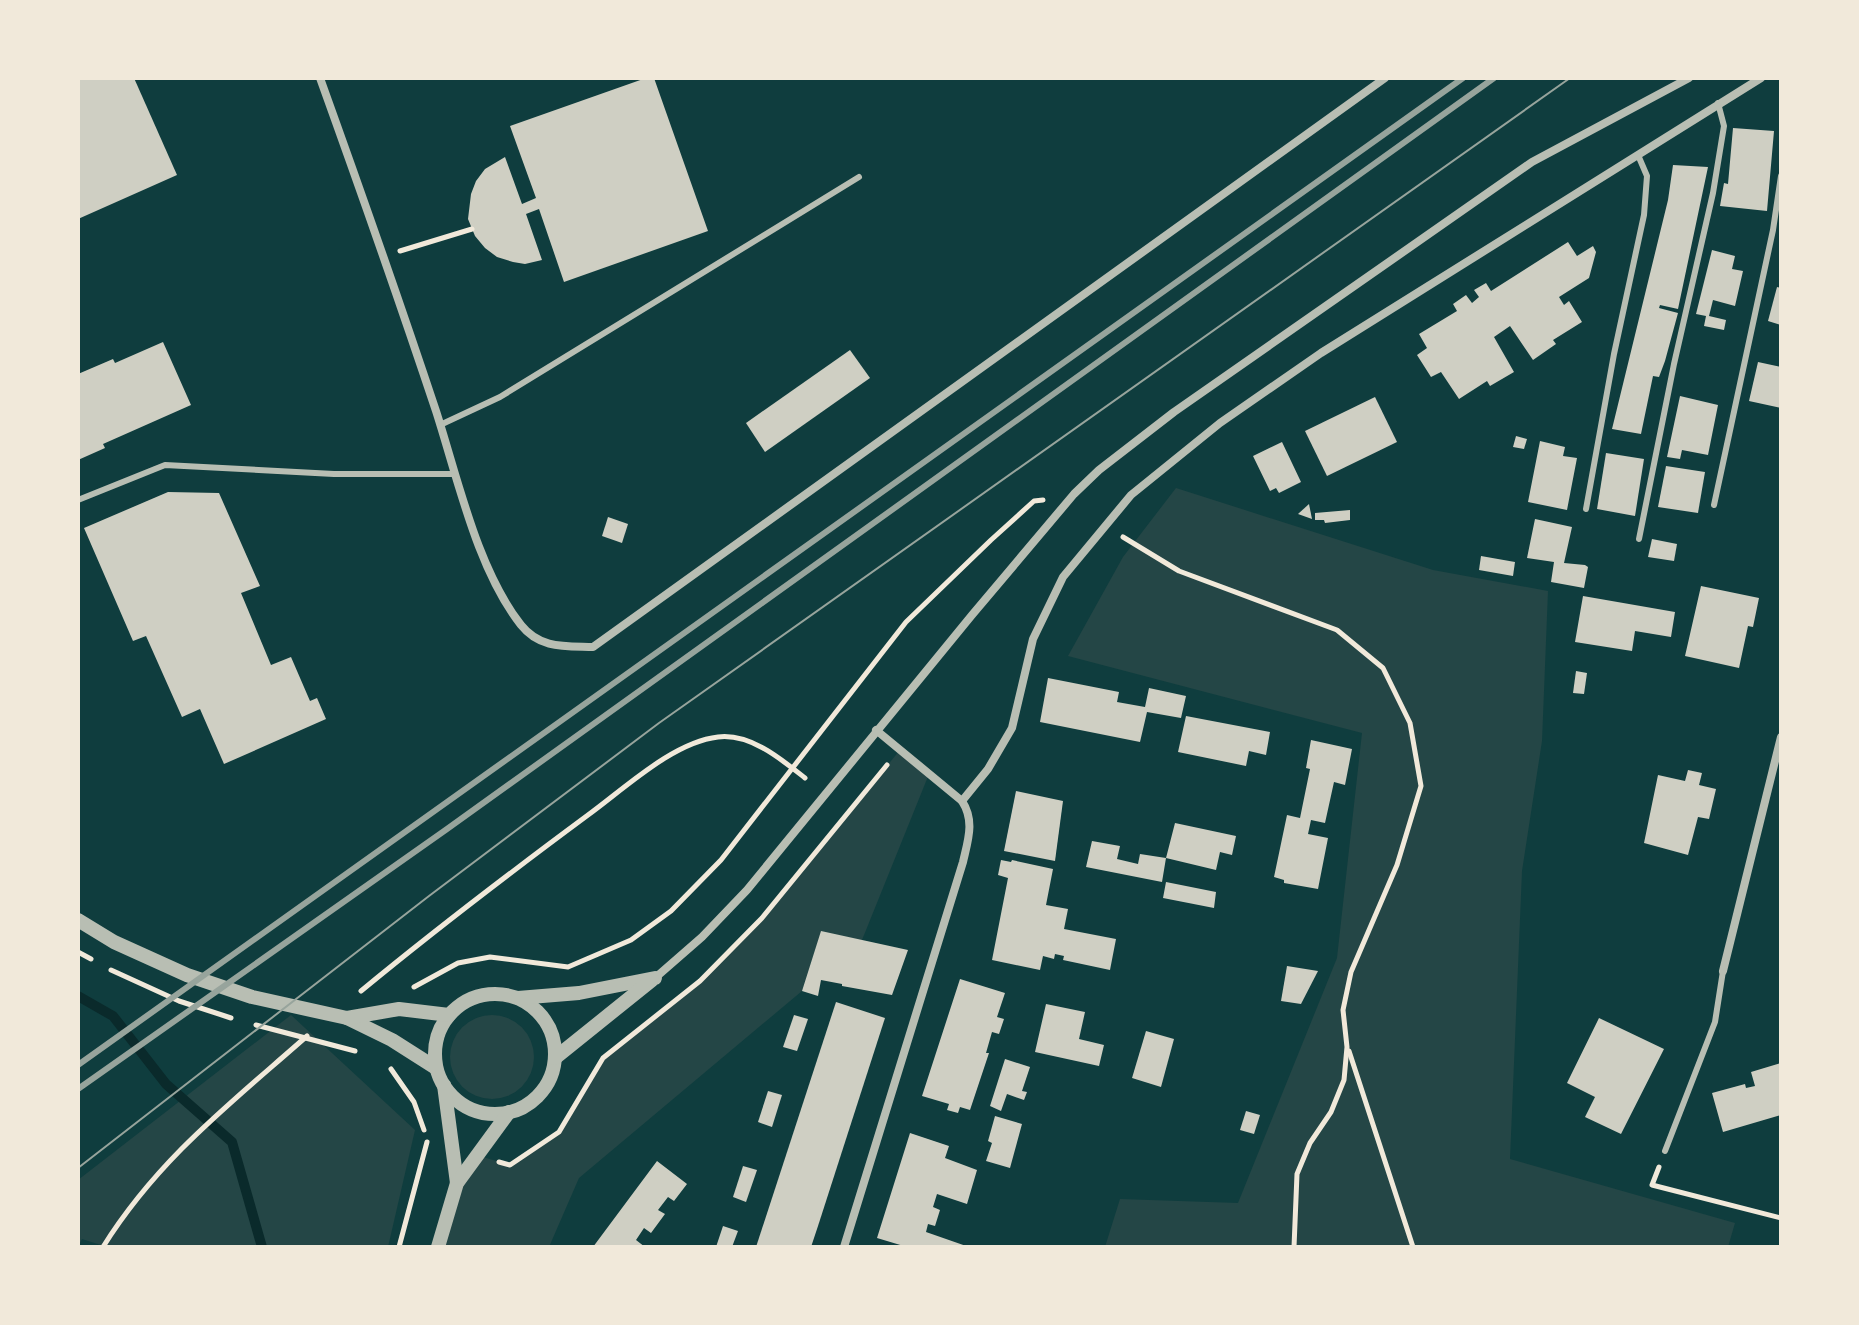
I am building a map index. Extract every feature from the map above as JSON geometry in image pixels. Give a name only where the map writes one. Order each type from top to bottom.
[{"type":"street","points":[[320,78],[384,256],[494,583],[522,627],[549,646],[593,647],[1385,78]]},
{"type":"street","points":[[555,1058],[702,937],[747,890],[876,730],[1074,494],[1118,453],[1532,162],[1689,78]]},
{"type":"street","points":[[962,801],[988,769],[1012,728],[1033,639],[1046,607],[1063,577],[1131,495],[1220,423],[1321,353],[1761,78]]},
{"type":"street","points":[[844,1247],[963,862],[971,822],[969,811],[962,801],[876,730]]},
{"type":"street","points":[[1723,971],[1781,737]]},
{"type":"street","points":[[78,920],[114,942],[187,975],[239,992],[347,1018],[392,1040],[436,1068]]},
{"type":"street","points":[[518,998],[534,1008],[546,1022],[553,1040],[555,1058],[550,1077],[540,1093],[526,1105],[509,1112],[490,1114],[472,1109],[456,1100],[436,1068],[435,1049],[439,1031],[449,1015],[463,1003],[481,995],[500,994],[518,998],[579,993],[655,978]]},
{"type":"street","points":[[347,1018],[399,1009],[449,1015]]},
{"type":"street","points":[[444,1085],[457,1183]]},
{"type":"street","points":[[438,1247],[457,1183],[509,1112]]},
{"type":"lane","points":[[1639,539],[1713,193],[1724,126],[1718,103]]},
{"type":"lane","points":[[1586,509],[1614,354],[1644,215],[1647,176],[1638,155]]},
{"type":"lane","points":[[1714,505],[1773,230],[1781,176]]},
{"type":"lane","points":[[440,425],[500,397],[859,177]]},
{"type":"lane","points":[[78,500],[165,465],[334,474],[455,474]]},
{"type":"lane","points":[[1665,1151],[1715,1022],[1723,971]]},
{"type":"path","points":[[384,256],[472,229]]},
{"type":"path","points":[[399,1009],[403,994],[433,974],[458,963],[490,957],[568,967],[631,940],[671,911],[721,860],[906,622],[1034,501],[1074,494]]},
{"type":"path","points":[[1105,526],[1179,571],[1337,630],[1383,668],[1410,723],[1421,786],[1397,865],[1351,972],[1343,1010],[1347,1047],[1413,1247]]},
{"type":"path","points":[[355,996],[446,920],[671,754],[716,737],[732,737],[755,744],[805,778]]},
{"type":"path","points":[[476,1155],[510,1165],[559,1132],[603,1058],[700,981],[751,929],[900,750]]},
{"type":"path","points":[[103,1247],[154,1176],[224,1106],[308,1036]]},
{"type":"path","points":[[1294,1247],[1297,1174],[1310,1143],[1331,1112],[1344,1080],[1347,1047]]},
{"type":"path","points":[[399,1247],[427,1141]]},
{"type":"path","points":[[1665,1151],[1652,1185],[1781,1218]]},
{"type":"shaded area","points":[[1176,488],[1433,570],[1548,591],[1542,741],[1522,871],[1510,1159],[1735,1223],[1728,1247],[1105,1247],[1120,1199],[1238,1203],[1337,958],[1362,733],[1068,656],[1123,557]]},
{"type":"shaded area","points":[[900,750],[929,774],[862,940],[821,932],[802,991],[579,1178],[549,1247],[438,1247],[476,1155],[510,1165],[559,1132],[603,1058],[700,981],[762,918]]},
{"type":"shaded area","points":[[291,1015],[415,1130],[388,1247],[107,1247],[82,1239],[78,1247],[78,1180]]},
{"type":"shaded area","points":[[492,1015],[508,1018],[522,1027],[531,1041],[534,1057],[531,1073],[522,1087],[508,1096],[492,1099],[476,1096],[462,1087],[453,1073],[450,1057],[453,1041],[462,1027],[476,1018]]},
{"type":"building","points":[[78,78],[134,78],[177,175],[78,219]]},
{"type":"building","points":[[646,78],[654,78],[708,231],[564,282],[539,209],[526,214],[542,260],[525,264],[513,262],[497,257],[485,248],[475,236],[468,219],[471,194],[485,169],[505,157],[522,204],[536,198],[510,126]]},
{"type":"building","points":[[1733,128],[1774,131],[1767,211],[1720,206],[1724,183],[1728,184]]},
{"type":"building","points":[[1673,165],[1708,167],[1678,309],[1660,305],[1659,308],[1678,313],[1659,377],[1653,376],[1641,434],[1612,429],[1668,200]]},
{"type":"building","points":[[1568,242],[1577,256],[1593,246],[1596,252],[1589,278],[1559,297],[1564,305],[1569,301],[1582,322],[1553,340],[1556,344],[1533,360],[1510,326],[1494,337],[1514,372],[1490,386],[1487,381],[1459,399],[1441,372],[1431,377],[1417,355],[1427,348],[1419,334],[1457,311],[1453,304],[1466,295],[1472,303],[1479,297],[1474,290],[1486,283],[1491,291]]},
{"type":"building","points":[[1712,250],[1735,256],[1732,269],[1743,271],[1735,306],[1713,300],[1709,316],[1726,320],[1724,330],[1704,326],[1706,316],[1696,314]]},
{"type":"building","points":[[1777,287],[1781,288],[1781,325],[1768,321]]},
{"type":"building","points":[[163,342],[191,405],[103,444],[105,448],[78,460],[78,374],[113,359],[115,363]]},
{"type":"building","points":[[850,350],[870,378],[765,452],[746,423]]},
{"type":"building","points":[[1758,362],[1781,367],[1781,408],[1749,401]]},
{"type":"building","points":[[1680,396],[1718,405],[1708,455],[1682,450],[1680,459],[1667,457]]},
{"type":"building","points":[[1375,397],[1397,442],[1327,476],[1305,431]]},
{"type":"building","points":[[1516,436],[1527,439],[1524,449],[1513,447]]},
{"type":"building","points":[[1540,441],[1565,447],[1563,456],[1577,458],[1567,510],[1528,502]]},
{"type":"building","points":[[1282,442],[1301,482],[1279,493],[1276,488],[1270,491],[1253,456]]},
{"type":"building","points":[[1606,453],[1644,459],[1635,516],[1597,509]]},
{"type":"building","points":[[1666,466],[1705,472],[1698,513],[1658,507]]},
{"type":"building","points":[[168,492],[219,493],[260,586],[241,593],[271,665],[291,657],[310,701],[317,698],[326,719],[224,764],[200,709],[182,717],[146,636],[133,641],[84,528]]},
{"type":"building","points":[[1309,504],[1312,519],[1298,514]]},
{"type":"building","points":[[1350,510],[1350,520],[1325,523],[1324,520],[1315,520],[1315,513]]},
{"type":"building","points":[[608,517],[628,524],[622,543],[602,536]]},
{"type":"building","points":[[1535,519],[1572,527],[1564,563],[1588,567],[1584,588],[1551,582],[1554,562],[1527,558]]},
{"type":"building","points":[[1652,539],[1677,544],[1674,561],[1648,557]]},
{"type":"building","points":[[1481,556],[1515,562],[1513,576],[1479,570]]},
{"type":"building","points":[[1701,586],[1759,598],[1753,627],[1748,626],[1739,668],[1685,656]]},
{"type":"building","points":[[1583,596],[1675,612],[1671,637],[1635,631],[1632,651],[1575,642]]},
{"type":"building","points":[[1576,671],[1587,673],[1584,694],[1573,693]]},
{"type":"building","points":[[1048,678],[1119,692],[1117,702],[1145,707],[1149,688],[1186,696],[1181,718],[1147,712],[1140,742],[1040,722]]},
{"type":"building","points":[[1186,716],[1270,732],[1266,755],[1249,751],[1246,766],[1178,752]]},
{"type":"building","points":[[1311,740],[1352,749],[1345,785],[1334,782],[1325,823],[1311,820],[1308,834],[1328,838],[1318,889],[1284,883],[1284,880],[1274,877],[1287,815],[1300,818],[1310,769],[1306,768]]},
{"type":"building","points":[[1688,770],[1702,773],[1699,785],[1716,789],[1709,819],[1698,817],[1688,855],[1644,843],[1658,775],[1685,781]]},
{"type":"building","points":[[1016,791],[1063,801],[1055,861],[1004,851]]},
{"type":"building","points":[[1175,823],[1236,836],[1232,855],[1220,852],[1216,870],[1166,858]]},
{"type":"building","points":[[1092,841],[1120,846],[1117,859],[1138,864],[1140,854],[1166,858],[1162,882],[1086,867]]},
{"type":"building","points":[[1001,860],[1053,869],[1046,905],[1068,909],[1064,929],[1116,939],[1110,970],[1063,960],[1064,956],[1055,954],[1054,959],[1043,956],[1040,970],[992,960],[1008,878],[998,875]]},
{"type":"building","points":[[1166,882],[1216,892],[1214,908],[1163,898]]},
{"type":"building","points":[[821,931],[908,950],[892,995],[821,980],[818,996],[802,991]]},
{"type":"building","points":[[1287,966],[1318,971],[1301,1004],[1281,1001]]},
{"type":"building","points":[[960,979],[1005,993],[997,1017],[1004,1019],[999,1034],[992,1032],[986,1053],[989,1053],[970,1110],[960,1107],[958,1113],[947,1110],[949,1104],[922,1096]]},
{"type":"building","points":[[836,1002],[885,1018],[818,1226],[811,1247],[756,1247]]},
{"type":"building","points":[[1046,1004],[1085,1012],[1079,1039],[1104,1045],[1099,1066],[1035,1052]]},
{"type":"building","points":[[794,1015],[808,1019],[797,1051],[783,1047]]},
{"type":"building","points":[[1599,1018],[1664,1049],[1621,1134],[1585,1117],[1595,1097],[1567,1083]]},
{"type":"building","points":[[1146,1031],[1174,1039],[1161,1087],[1132,1078]]},
{"type":"building","points":[[1005,1059],[1030,1067],[1022,1091],[1027,1092],[1024,1100],[1007,1094],[1001,1111],[990,1106]]},
{"type":"building","points":[[1781,1063],[1781,1115],[1723,1132],[1712,1093],[1745,1084],[1746,1088],[1755,1086],[1751,1072]]},
{"type":"building","points":[[768,1091],[782,1095],[772,1127],[758,1122]]},
{"type":"building","points":[[1246,1111],[1260,1115],[1254,1134],[1240,1130]]},
{"type":"building","points":[[995,1116],[1022,1124],[1010,1168],[986,1161]]},
{"type":"building","points":[[910,1133],[949,1146],[945,1158],[977,1170],[967,1204],[937,1194],[933,1207],[940,1210],[935,1226],[928,1224],[926,1232],[969,1247],[907,1247],[877,1238]]},
{"type":"building","points":[[657,1161],[687,1184],[674,1201],[668,1197],[658,1210],[665,1214],[651,1233],[644,1228],[636,1240],[645,1247],[593,1247]]},
{"type":"building","points":[[743,1166],[757,1170],[746,1202],[733,1197]]},
{"type":"building","points":[[723,1226],[738,1231],[732,1247],[716,1247]]},
{"type":"waterway","points":[[78,996],[113,1016],[166,1084],[232,1142],[262,1247]]},
{"type":"tram line","points":[[78,1168],[429,896],[659,723],[1570,78]]},
{"type":"railway","points":[[78,1065],[1463,78]]},
{"type":"railway","points":[[78,1089],[447,829],[1494,78]]}]
